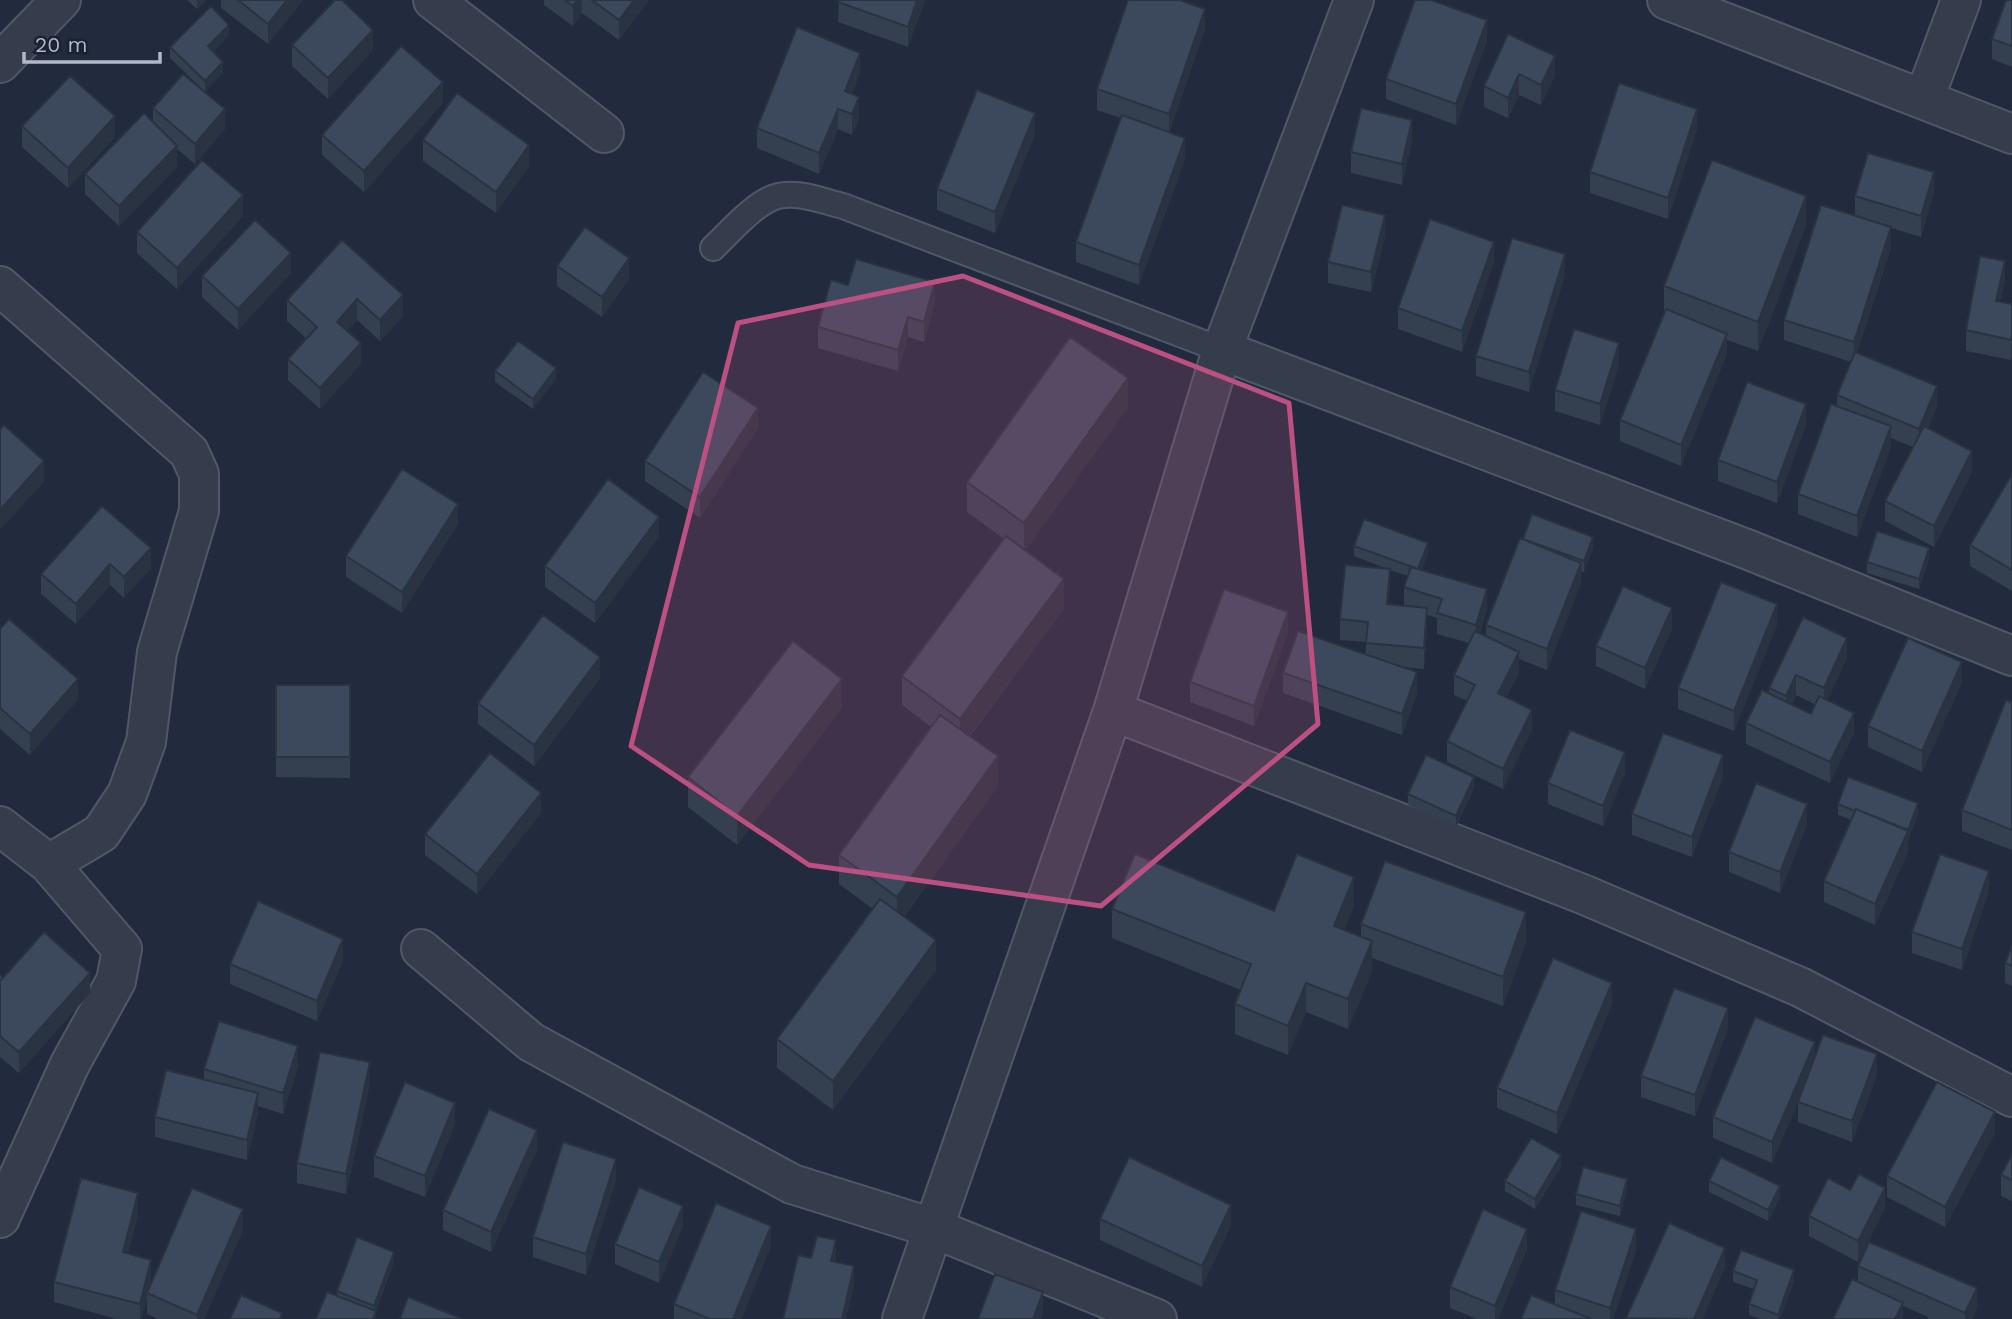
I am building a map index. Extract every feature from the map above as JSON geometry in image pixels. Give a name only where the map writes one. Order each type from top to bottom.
[{"type":"street","points":[[0,63],[61,0]]},
{"type":"street","points":[[433,0],[604,134]]},
{"type":"street","points":[[902,1319],[1113,711],[1222,350],[1354,0]]},
{"type":"street","points":[[1667,0],[2012,134]]},
{"type":"street","points":[[1924,99],[1961,0]]},
{"type":"street","points":[[0,286],[189,452],[200,474],[199,511],[157,652],[146,742],[127,794],[101,833],[49,864]]},
{"type":"street","points":[[1222,350],[1749,550],[2012,656]]},
{"type":"street","points":[[1113,711],[1585,895],[1775,976],[2012,1097]]},
{"type":"street","points":[[0,826],[49,864],[122,949],[116,981],[71,1064],[0,1218]]},
{"type":"street","points":[[421,950],[531,1042],[792,1184],[933,1228],[1157,1319]]},
{"type":"lane","points":[[713,248],[760,204],[778,196],[801,196],[843,206],[1222,350]]},
{"type":"highlighted area","points":[[963,276],[1289,403],[1318,724],[1101,906],[809,865],[631,746],[738,323]]},
{"type":"building","points":[[238,0],[287,0],[268,24]]},
{"type":"building","points":[[335,0],[342,0],[373,30],[328,78],[292,45]]},
{"type":"building","points":[[565,0],[577,0],[573,6]]},
{"type":"building","points":[[592,0],[634,0],[619,20]]},
{"type":"building","points":[[917,0],[908,27],[838,2]]},
{"type":"building","points":[[1128,0],[1180,0],[1205,9],[1169,114],[1097,89]]},
{"type":"building","points":[[1415,0],[1431,0],[1487,20],[1456,104],[1386,79]]},
{"type":"building","points":[[2006,0],[2012,0],[2012,46],[1992,39]]},
{"type":"building","points":[[211,6],[229,25],[208,46],[223,62],[205,81],[170,47]]},
{"type":"building","points":[[797,27],[860,53],[845,91],[859,97],[852,114],[838,109],[819,153],[757,128]]},
{"type":"building","points":[[1508,34],[1555,56],[1541,85],[1519,74],[1508,98],[1484,86]]},
{"type":"building","points":[[401,46],[443,82],[364,171],[322,135]]},
{"type":"building","points":[[183,74],[225,109],[195,144],[153,108]]},
{"type":"building","points":[[70,76],[115,116],[68,168],[22,126]]},
{"type":"building","points":[[1619,83],[1697,109],[1668,198],[1590,172]]},
{"type":"building","points":[[977,90],[1035,113],[995,212],[937,189]]},
{"type":"building","points":[[457,93],[529,145],[496,192],[423,140]]},
{"type":"building","points":[[1361,108],[1412,120],[1402,164],[1351,152]]},
{"type":"building","points":[[144,113],[177,146],[119,206],[85,174]]},
{"type":"building","points":[[1122,115],[1185,138],[1139,265],[1076,242]]},
{"type":"building","points":[[1868,153],[1934,172],[1921,216],[1855,196]]},
{"type":"building","points":[[202,160],[243,195],[177,268],[137,232]]},
{"type":"building","points":[[1712,160],[1806,196],[1758,322],[1664,286]]},
{"type":"building","points":[[1342,205],[1385,215],[1371,272],[1328,262]]},
{"type":"building","points":[[1821,205],[1891,227],[1854,342],[1784,320]]},
{"type":"building","points":[[1430,219],[1494,242],[1462,331],[1398,308]]},
{"type":"building","points":[[255,220],[291,253],[238,309],[202,276]]},
{"type":"building","points":[[585,227],[629,258],[602,297],[557,266]]},
{"type":"building","points":[[1512,238],[1565,254],[1529,372],[1476,356]]},
{"type":"building","points":[[342,240],[403,295],[380,320],[357,299],[337,322],[361,343],[320,388],[288,359],[317,327],[287,300]]},
{"type":"building","points":[[1980,256],[2005,261],[1996,301],[2012,304],[2011,340],[1966,330]]},
{"type":"building","points":[[856,259],[935,282],[924,322],[908,317],[898,350],[818,327],[831,280],[848,285]]},
{"type":"building","points":[[1666,309],[1727,334],[1681,445],[1620,420]]},
{"type":"building","points":[[1574,329],[1619,343],[1600,404],[1555,390]]},
{"type":"building","points":[[1070,337],[1128,378],[1024,523],[967,482]]},
{"type":"building","points":[[518,341],[556,368],[533,399],[495,371]]},
{"type":"building","points":[[1855,352],[1937,386],[1919,429],[1837,395]]},
{"type":"building","points":[[703,372],[758,408],[700,497],[645,461]]},
{"type":"building","points":[[1747,382],[1806,404],[1777,482],[1718,460]]},
{"type":"building","points":[[1831,404],[1891,426],[1857,516],[1798,494]]},
{"type":"building","points":[[4,425],[44,461],[0,510],[0,429]]},
{"type":"building","points":[[1924,426],[1972,451],[1934,526],[1885,501]]},
{"type":"building","points":[[402,469],[458,504],[402,592],[346,556]]},
{"type":"building","points":[[2012,474],[2012,570],[1970,545]]},
{"type":"building","points":[[608,479],[659,517],[595,603],[545,566]]},
{"type":"building","points":[[102,506],[151,548],[124,577],[110,564],[76,604],[41,574]]},
{"type":"building","points":[[1532,514],[1593,537],[1584,561],[1523,539]]},
{"type":"building","points":[[1364,519],[1428,543],[1418,569],[1354,546]]},
{"type":"building","points":[[1877,531],[1929,548],[1919,579],[1867,562]]},
{"type":"building","points":[[1006,536],[1064,579],[960,719],[902,676]]},
{"type":"building","points":[[1520,538],[1581,563],[1547,649],[1486,625]]},
{"type":"building","points":[[1345,565],[1390,569],[1387,604],[1427,608],[1424,648],[1366,643],[1368,622],[1340,619]]},
{"type":"building","points":[[1411,567],[1487,589],[1476,625],[1437,613],[1442,599],[1404,587]]},
{"type":"building","points":[[1721,582],[1777,604],[1734,711],[1678,688]]},
{"type":"building","points":[[1623,586],[1672,608],[1645,668],[1596,646]]},
{"type":"building","points":[[1224,589],[1288,612],[1254,706],[1190,682]]},
{"type":"building","points":[[543,615],[600,657],[534,745],[478,703]]},
{"type":"building","points":[[1803,617],[1847,638],[1824,688],[1796,675],[1786,696],[1769,688]]},
{"type":"building","points":[[9,619],[78,679],[30,734],[0,708],[0,629]]},
{"type":"building","points":[[1298,631],[1417,672],[1402,714],[1283,673]]},
{"type":"building","points":[[1475,631],[1519,652],[1498,693],[1532,710],[1503,769],[1447,741],[1475,685],[1454,675]]},
{"type":"building","points":[[1908,638],[1962,662],[1922,751],[1868,726]]},
{"type":"building","points":[[793,641],[842,679],[737,816],[688,777]]},
{"type":"building","points":[[276,685],[350,685],[350,757],[276,757]]},
{"type":"building","points":[[1762,690],[1811,714],[1819,696],[1854,713],[1830,762],[1746,723]]},
{"type":"building","points":[[2006,700],[2012,703],[2012,830],[1962,810]]},
{"type":"building","points":[[940,715],[998,756],[897,897],[839,855]]},
{"type":"building","points":[[1570,730],[1625,752],[1603,806],[1548,783]]},
{"type":"building","points":[[1663,733],[1723,755],[1692,837],[1632,814]]},
{"type":"building","points":[[490,753],[541,793],[477,874],[425,834]]},
{"type":"building","points":[[1426,755],[1474,777],[1456,816],[1408,794]]},
{"type":"building","points":[[1848,777],[1918,803],[1908,830],[1838,804]]},
{"type":"building","points":[[1756,783],[1807,804],[1780,872],[1729,852]]},
{"type":"building","points":[[1856,809],[1908,831],[1875,904],[1824,881]]},
{"type":"building","points":[[1135,854],[1274,911],[1297,854],[1354,877],[1334,926],[1372,941],[1348,999],[1306,983],[1288,1026],[1235,1004],[1251,964],[1112,909]]},
{"type":"building","points":[[1940,854],[1989,871],[1962,949],[1912,932]]},
{"type":"building","points":[[1385,861],[1526,912],[1503,977],[1361,924]]},
{"type":"building","points":[[880,899],[936,940],[833,1081],[777,1039]]},
{"type":"building","points":[[258,901],[343,939],[317,1001],[230,964]]},
{"type":"building","points":[[44,932],[90,973],[19,1052],[0,1036],[0,981]]},
{"type":"building","points":[[2012,946],[2012,966],[2005,963]]},
{"type":"building","points":[[1553,958],[1612,983],[1557,1113],[1497,1088]]},
{"type":"building","points":[[1674,988],[1728,1008],[1695,1095],[1641,1076]]},
{"type":"building","points":[[1755,1017],[1815,1042],[1772,1142],[1713,1117]]},
{"type":"building","points":[[219,1021],[298,1046],[283,1093],[204,1069]]},
{"type":"building","points":[[1823,1035],[1877,1054],[1852,1121],[1798,1102]]},
{"type":"building","points":[[320,1052],[370,1062],[346,1174],[297,1163]]},
{"type":"building","points":[[166,1070],[258,1093],[247,1140],[155,1117]]},
{"type":"building","points":[[405,1082],[455,1103],[425,1176],[374,1156]]},
{"type":"building","points":[[1937,1082],[1995,1112],[1945,1207],[1887,1176]]},
{"type":"building","points":[[489,1109],[537,1130],[491,1232],[443,1210]]},
{"type":"building","points":[[1531,1138],[1561,1155],[1535,1199],[1505,1181]]},
{"type":"building","points":[[563,1142],[616,1159],[586,1254],[533,1237]]},
{"type":"building","points":[[2012,1154],[2012,1180],[2001,1175]]},
{"type":"building","points":[[1129,1157],[1231,1205],[1202,1266],[1100,1219]]},
{"type":"building","points":[[1721,1157],[1780,1186],[1768,1210],[1709,1181]]},
{"type":"building","points":[[1583,1167],[1627,1179],[1620,1206],[1576,1194]]},
{"type":"building","points":[[1859,1174],[1885,1188],[1858,1241],[1809,1216],[1828,1178],[1850,1190]]},
{"type":"building","points":[[81,1178],[138,1193],[123,1252],[151,1260],[140,1304],[54,1282]]},
{"type":"building","points":[[639,1187],[683,1206],[659,1262],[615,1244]]},
{"type":"building","points":[[192,1188],[243,1209],[197,1315],[147,1293]]},
{"type":"building","points":[[716,1203],[771,1226],[733,1319],[710,1319],[674,1304]]},
{"type":"building","points":[[1483,1209],[1527,1229],[1495,1306],[1450,1287]]},
{"type":"building","points":[[1581,1211],[1636,1229],[1610,1308],[1555,1290]]},
{"type":"building","points":[[1669,1223],[1725,1248],[1694,1319],[1626,1318]]},
{"type":"building","points":[[817,1236],[836,1240],[831,1261],[854,1266],[842,1319],[783,1319],[798,1255],[811,1258]]},
{"type":"building","points":[[357,1237],[394,1252],[374,1306],[337,1291]]},
{"type":"building","points":[[1869,1242],[1977,1288],[1965,1313],[1858,1266]]},
{"type":"building","points":[[1741,1250],[1794,1270],[1778,1315],[1749,1304],[1757,1280],[1733,1271]]},
{"type":"building","points":[[995,1274],[1043,1292],[1033,1319],[978,1319]]},
{"type":"building","points":[[1852,1279],[1903,1303],[1895,1319],[1833,1319]]},
{"type":"building","points":[[327,1292],[376,1311],[373,1319],[316,1319]]},
{"type":"building","points":[[241,1295],[282,1313],[280,1319],[230,1319]]},
{"type":"building","points":[[1531,1295],[1591,1319],[1521,1319]]},
{"type":"building","points":[[408,1297],[463,1319],[400,1319]]}]
